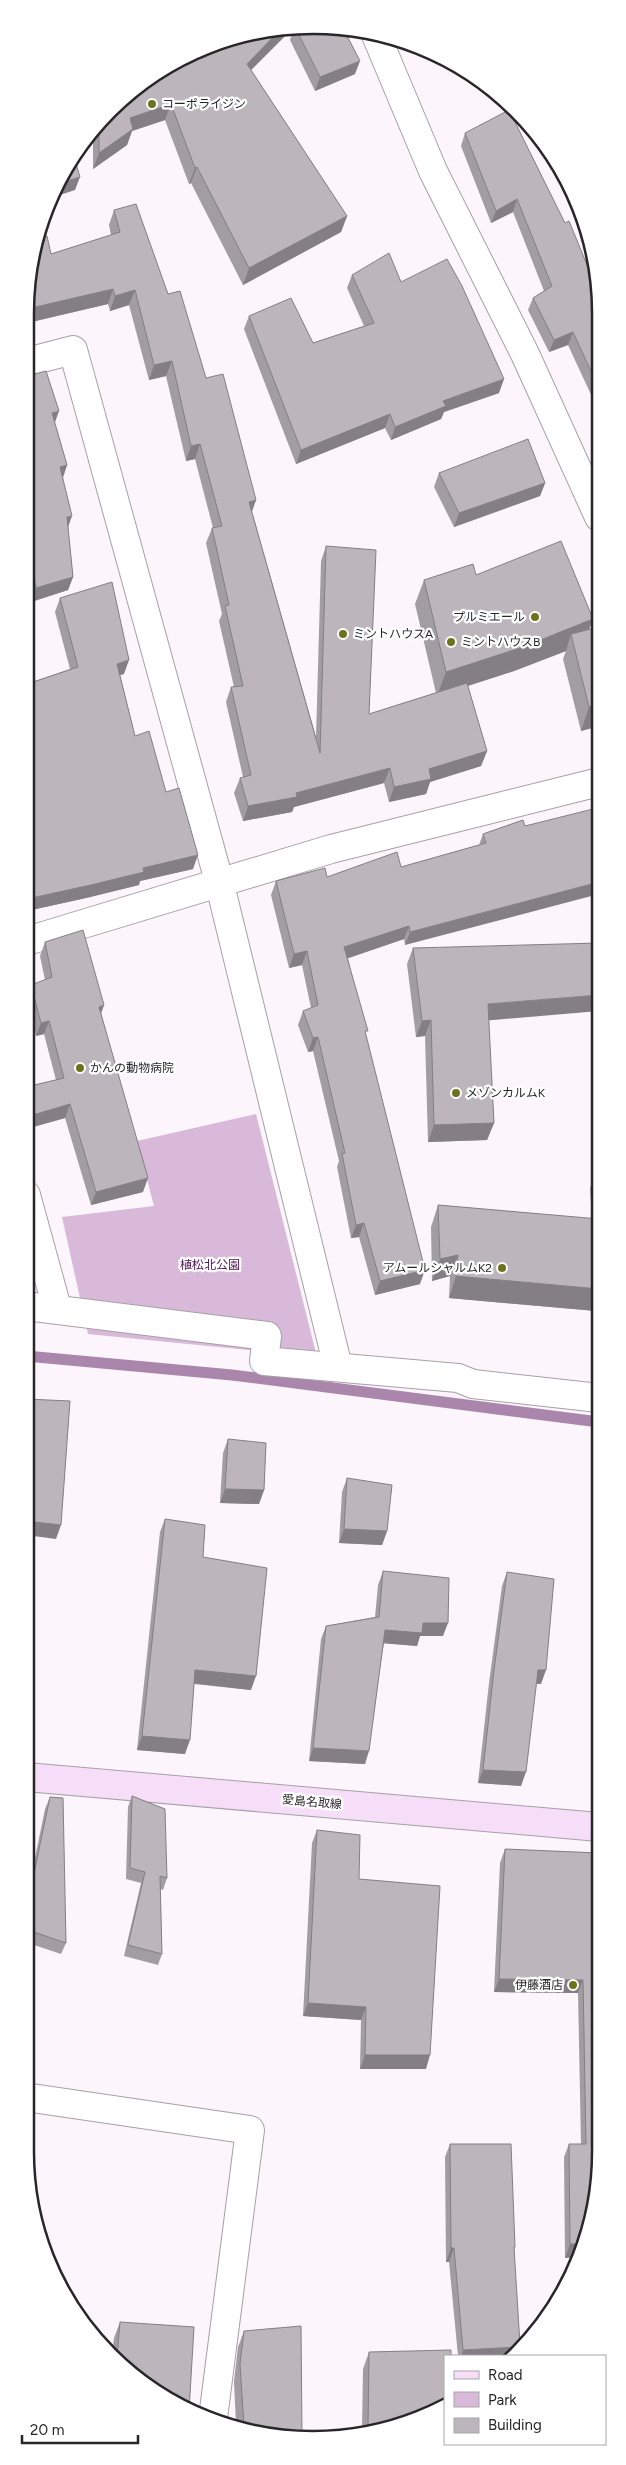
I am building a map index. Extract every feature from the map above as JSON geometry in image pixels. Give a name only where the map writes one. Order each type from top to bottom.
[{"type":"main road","name":"愛島名取線","points":[[34,1778],[592,1826]]},
{"type":"street","points":[[379,42],[433,171],[525,354],[592,504]]},
{"type":"street","points":[[34,360],[73,350],[219,882],[338,1367]]},
{"type":"street","points":[[34,939],[331,849],[592,784]]},
{"type":"street","points":[[34,1225],[56,1308]]},
{"type":"street","points":[[34,1307],[267,1336],[264,1361],[458,1378],[473,1384],[592,1397]]},
{"type":"street","points":[[34,2098],[250,2130],[214,2413]]},
{"type":"green space","name":"植松北公園","points":[[256,1114],[317,1357],[88,1334],[62,1217],[154,1206],[137,1141]]},
{"type":"building","points":[[298,34],[347,36],[360,61],[320,77]]},
{"type":"building","points":[[274,37],[247,64],[347,216],[249,268],[197,167],[195,168],[171,104],[130,118],[133,129],[99,153],[99,134],[143,91],[173,71],[206,55],[241,43]]},
{"type":"building","points":[[506,112],[514,120],[565,223],[569,221],[589,269],[590,277],[592,295],[592,374],[573,332],[554,340],[533,298],[552,286],[517,199],[496,211],[465,133]]},
{"type":"building","points":[[76,165],[80,177],[67,181]]},
{"type":"building","points":[[136,204],[168,294],[180,291],[206,378],[223,374],[256,500],[249,502],[320,753],[326,546],[376,550],[369,714],[467,683],[487,751],[429,769],[431,779],[394,787],[390,768],[296,793],[297,797],[248,806],[240,778],[251,775],[231,687],[243,686],[225,606],[229,605],[212,528],[222,526],[200,444],[191,446],[172,361],[154,365],[135,290],[115,296],[113,289],[34,307],[36,277],[45,236],[47,236],[51,254],[120,232],[114,210]]},
{"type":"building","points":[[389,253],[401,282],[447,259],[462,286],[504,379],[443,401],[446,406],[395,427],[390,414],[301,450],[249,316],[291,298],[313,343],[374,323],[352,275]]},
{"type":"building","points":[[46,371],[59,411],[52,413],[67,465],[60,467],[72,516],[67,517],[73,577],[36,588],[34,577],[34,374]]},
{"type":"building","points":[[528,439],[545,483],[459,513],[439,473]]},
{"type":"building","points":[[561,541],[592,619],[523,647],[446,672],[424,580],[473,564],[476,575]]},
{"type":"building","points":[[112,582],[129,660],[117,664],[135,736],[149,731],[166,792],[179,788],[198,855],[143,868],[144,872],[34,897],[34,682],[78,667],[60,598]]},
{"type":"building","points":[[592,629],[592,706],[589,707],[571,634]]},
{"type":"building","points":[[592,809],[592,884],[410,932],[409,926],[344,947],[368,1031],[365,1031],[425,1270],[380,1281],[364,1223],[356,1225],[342,1154],[345,1153],[318,1037],[313,1038],[303,1011],[318,1005],[307,951],[294,954],[276,881],[325,868],[327,877],[397,852],[401,867],[486,843],[483,834],[523,820],[525,826]]},
{"type":"building","points":[[83,930],[104,1005],[99,1007],[148,1178],[96,1192],[70,1104],[34,1115],[34,1085],[64,1078],[49,1021],[41,1023],[34,996],[34,984],[52,977],[45,942]]},
{"type":"building","points":[[592,943],[592,996],[488,1004],[494,1123],[434,1125],[431,1020],[422,1021],[413,948]]},
{"type":"building","points":[[438,1205],[592,1218],[592,1288],[456,1276],[458,1255],[440,1259]]},
{"type":"building","points":[[34,1399],[70,1401],[61,1525],[34,1522]]},
{"type":"building","points":[[228,1439],[266,1443],[264,1490],[225,1489]]},
{"type":"building","points":[[347,1478],[392,1485],[387,1531],[344,1529]]},
{"type":"building","points":[[165,1519],[205,1525],[203,1557],[267,1568],[256,1676],[195,1670],[190,1740],[142,1736]]},
{"type":"building","points":[[383,1571],[449,1578],[448,1623],[423,1623],[422,1633],[385,1630],[369,1751],[313,1748],[326,1626],[379,1617]]},
{"type":"building","points":[[507,1572],[554,1579],[546,1670],[538,1670],[526,1772],[483,1770]]},
{"type":"building","points":[[132,1796],[165,1809],[167,1878],[160,1876],[162,1954],[128,1945],[145,1872],[130,1868]]},
{"type":"building","points":[[50,1797],[63,1798],[66,1943],[34,1932],[34,1873]]},
{"type":"building","points":[[317,1830],[360,1835],[359,1879],[440,1886],[430,2055],[365,2055],[366,2007],[308,2003]]},
{"type":"building","points":[[505,1849],[592,1853],[592,2170],[587,2206],[576,2244],[570,2244],[569,2144],[586,2144],[583,1980],[499,1979]]},
{"type":"building","points":[[450,2144],[511,2144],[514,2247],[520,2339],[512,2347],[463,2350],[454,2248],[451,2248]]},
{"type":"building","points":[[120,2322],[194,2327],[190,2402],[173,2394],[143,2374],[118,2351]]},
{"type":"building","points":[[301,2326],[302,2431],[277,2429],[244,2423],[240,2364],[244,2331]]},
{"type":"building","points":[[451,2350],[451,2355],[444,2355],[444,2398],[420,2410],[368,2426],[369,2352]]},
{"type":"waterway","points":[[34,1357],[232,1375],[592,1421]]},
{"type":"place","name":"コーポライジン","points":[[152,104]]},
{"type":"place","name":"プルミエール","points":[[535,617]]},
{"type":"place","name":"ミントハウスA","points":[[343,634]]},
{"type":"place","name":"ミントハウスB","points":[[451,642]]},
{"type":"place","name":"かんの動物病院","points":[[80,1068]]},
{"type":"place","name":"メゾンカルムK","points":[[456,1093]]},
{"type":"place","name":"アムールシャルムK2","points":[[502,1268]]},
{"type":"place","name":"伊藤酒店","points":[[573,1985]]}]
